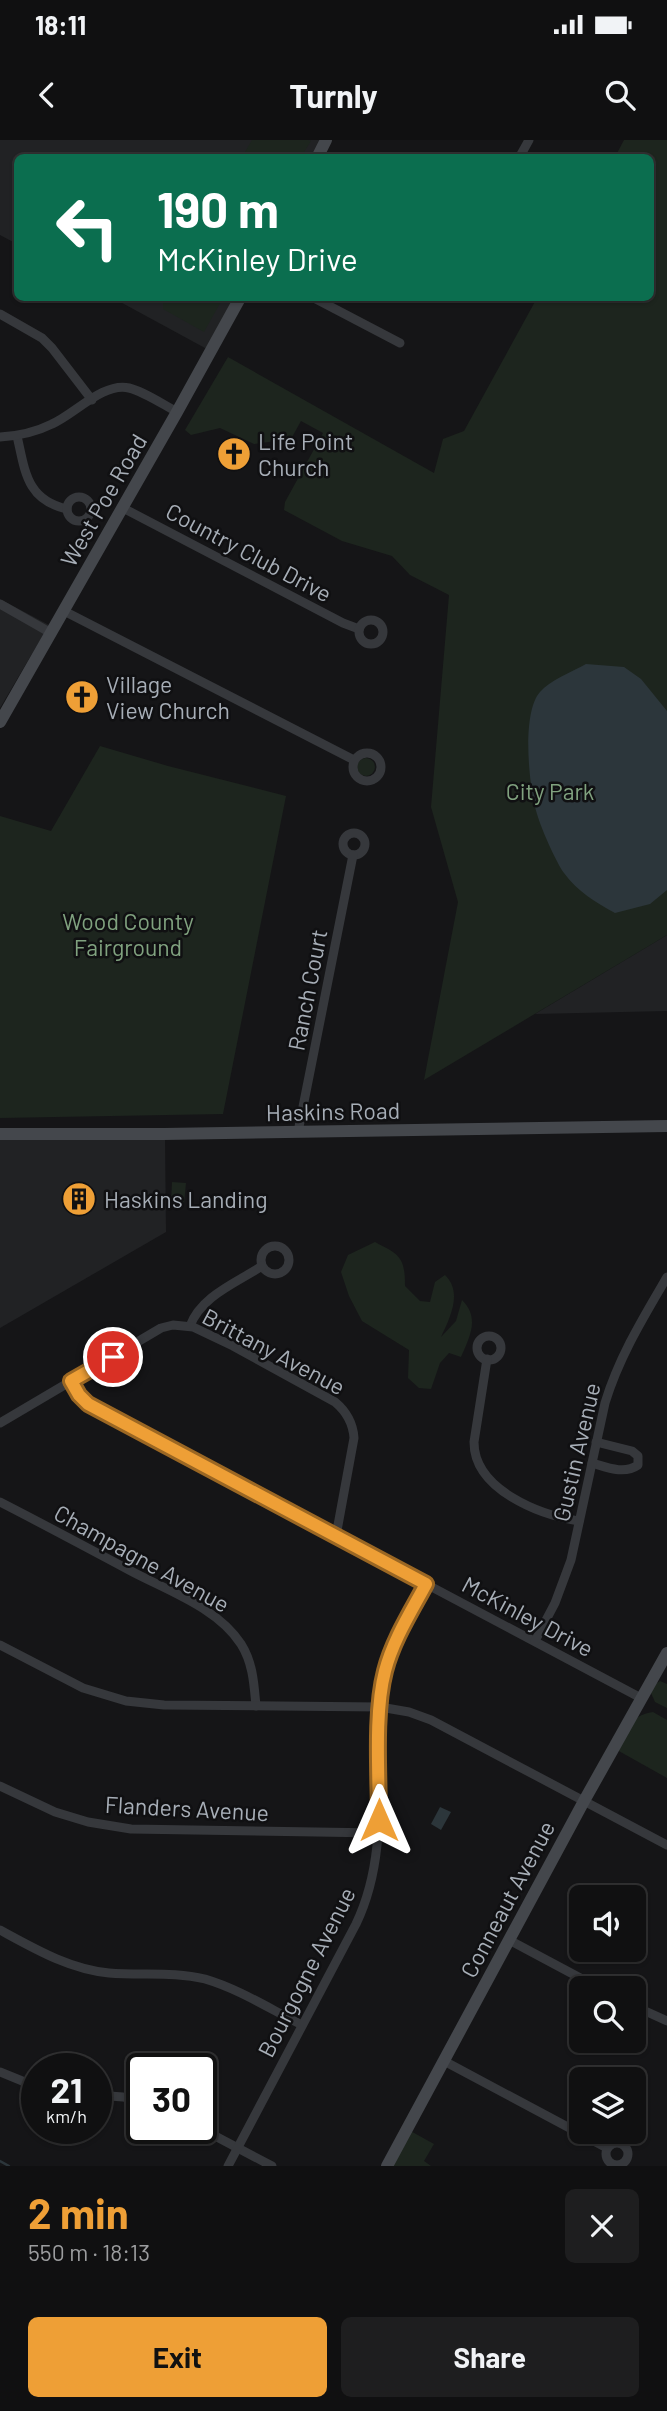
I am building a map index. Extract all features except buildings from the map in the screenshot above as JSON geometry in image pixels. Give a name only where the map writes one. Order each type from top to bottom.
[{"type":"main road","name":"West Poe Road","points":[[0,722],[238,301]]},
{"type":"main road","name":"Haskins Road","points":[[0,1135],[667,1126]]},
{"type":"main road","name":"Conneaut Avenue","points":[[387,2166],[667,1653]]},
{"type":"street","points":[[320,301],[400,343]]},
{"type":"street","points":[[0,314],[41,338],[52,348],[92,400]]},
{"type":"street","points":[[0,437],[18,436],[52,424],[114,388],[129,388],[177,412]]},
{"type":"street","points":[[18,436],[30,486],[39,496],[67,509]]},
{"type":"street","name":"Country Club Drive","points":[[123,508],[359,629]]},
{"type":"street","points":[[0,604],[51,633]]},
{"type":"street","points":[[64,611],[354,760]]},
{"type":"street","name":"Ranch Court","points":[[298,1132],[353,855]]},
{"type":"street","points":[[190,1326],[194,1314],[205,1302],[262,1266]]},
{"type":"street","name":"Gustin Avenue","points":[[535,1641],[563,1585],[605,1403],[620,1360],[667,1277]]},
{"type":"street","name":"Brittany Avenue","points":[[0,1423],[161,1328],[173,1325],[190,1326],[233,1346],[335,1402],[345,1412],[352,1423],[354,1437],[336,1536]]},
{"type":"street","points":[[487,1359],[474,1442],[480,1469],[494,1485],[532,1507],[562,1519],[579,1521]]},
{"type":"street","name":"McKinley Drive","points":[[71,1381],[83,1400],[98,1410],[641,1698]]},
{"type":"street","points":[[592,1463],[624,1471],[632,1470],[638,1465],[638,1456],[632,1451],[596,1442]]},
{"type":"street","name":"Champagne Avenue","points":[[0,1502],[190,1602],[223,1624],[246,1654],[254,1679],[256,1706]]},
{"type":"street","name":"Bourgogne Avenue","points":[[228,2166],[368,1897],[377,1858],[379,1833],[380,1707],[384,1672],[390,1654],[426,1584]]},
{"type":"street","points":[[0,1645],[83,1688],[126,1701],[164,1705],[380,1707],[410,1712],[431,1720],[667,1845]]},
{"type":"street","name":"Flanders Avenue","points":[[0,1786],[31,1802],[71,1817],[131,1829],[379,1833]]},
{"type":"street","points":[[0,1930],[55,1959],[88,1969],[121,1973],[167,1973],[205,1980],[246,1996],[302,2025]]},
{"type":"street","points":[[509,1940],[576,1976]]},
{"type":"street","points":[[646,2012],[667,2021]]},
{"type":"street","points":[[444,2061],[607,2148]]},
{"type":"street","points":[[0,2072],[21,2081]]},
{"type":"street","points":[[217,2137],[272,2166]]},
{"type":"shaded area","points":[[0,140],[326,140],[319,154],[14,154],[14,242],[0,235]]},
{"type":"shaded area","points":[[119,301],[238,301],[214,345],[205,348]]},
{"type":"shaded area","points":[[0,599],[49,625],[0,708]]},
{"type":"shaded area","points":[[586,664],[624,667],[641,679],[667,711],[667,890],[650,904],[615,913],[587,896],[564,873],[542,828],[531,787],[528,752],[530,716],[534,702],[549,684]]},
{"type":"shaded area","points":[[667,935],[667,1011],[535,1014]]},
{"type":"shaded area","points":[[165,1138],[166,1232],[0,1328],[0,1139]]},
{"type":"shaded area","points":[[440,1807],[451,1812],[441,1830],[431,1824]]},
{"type":"green space","points":[[252,140],[311,141],[303,154],[244,154]]},
{"type":"green space","name":"City Park","points":[[624,140],[667,140],[667,935],[424,1080],[458,902],[431,807],[449,595],[410,575],[392,556],[342,541],[284,510],[285,502],[323,433],[301,421],[291,439],[254,444],[220,428],[191,435],[185,430],[228,357],[434,473],[443,439],[464,431],[535,301],[654,301],[654,154],[617,154]]},
{"type":"green space","points":[[163,301],[221,301],[204,332],[163,309]]},
{"type":"green space","name":"Wood County Fairground","points":[[100,746],[286,796],[223,1114],[0,1118],[0,816],[51,831]]},
{"type":"green space","points":[[366,758],[372,761],[375,767],[372,773],[366,776],[360,773],[357,767],[360,761]]},
{"type":"green space","points":[[172,1182],[186,1183],[184,1204],[171,1203]]},
{"type":"green space","points":[[375,1242],[399,1258],[404,1269],[405,1286],[420,1301],[430,1302],[435,1282],[445,1275],[450,1282],[453,1305],[441,1337],[456,1321],[462,1300],[471,1314],[472,1327],[461,1357],[449,1353],[440,1363],[431,1389],[419,1388],[408,1378],[409,1350],[362,1321],[349,1296],[341,1272],[348,1255]]},
{"type":"green space","points":[[660,1681],[667,1684],[667,1708],[655,1702],[651,1693],[654,1685]]},
{"type":"green space","points":[[653,1712],[667,1720],[667,1778],[617,1750],[634,1720]]},
{"type":"green space","points":[[407,2129],[434,2144],[424,2161],[431,2166],[387,2166]]},
{"type":"waterway","points":[[0,2161],[9,2166]]},
{"type":"place","name":"Life Point Church","points":[[234,454]]},
{"type":"place","name":"Village View Church","points":[[82,697]]},
{"type":"place","name":"Haskins Landing","points":[[79,1199]]},
{"type":"route","points":[[113,1357],[71,1381],[88,1404],[426,1584],[397,1637],[384,1672],[380,1707],[379,1820]]}]
